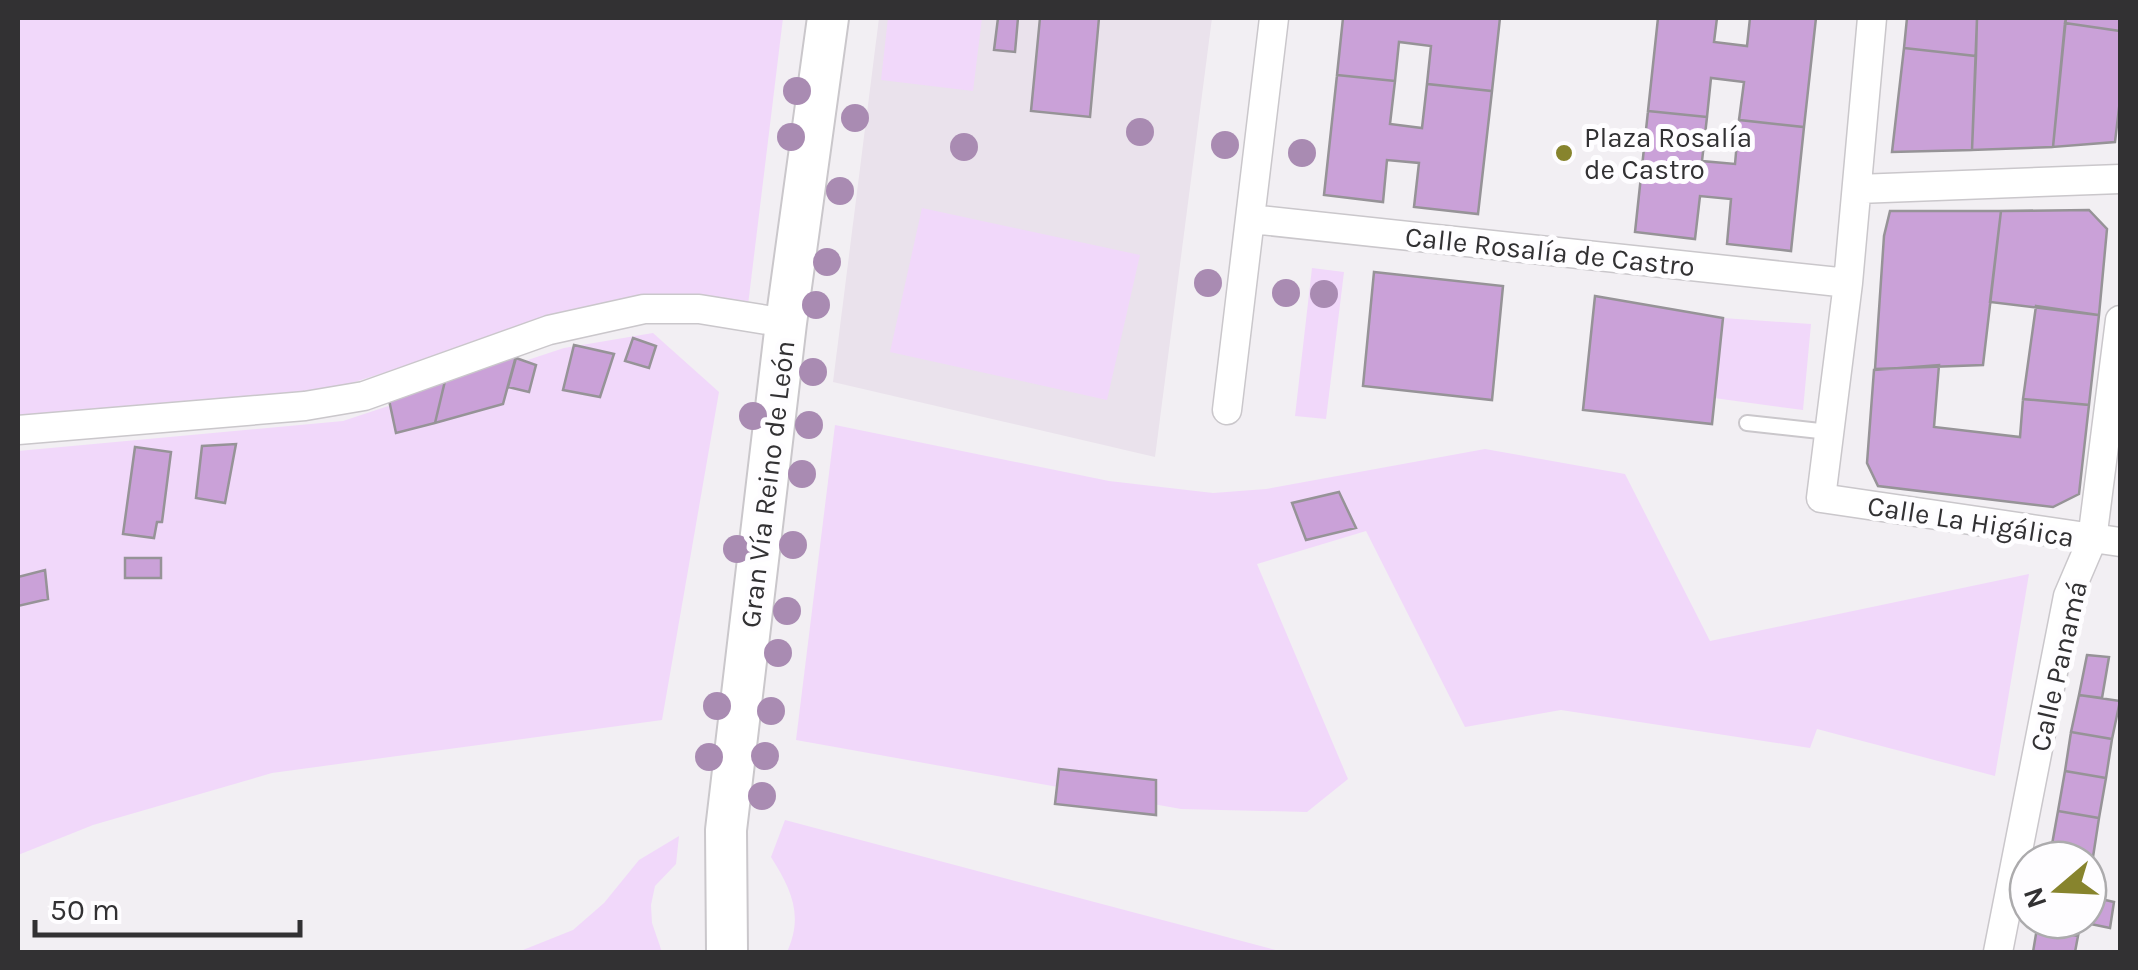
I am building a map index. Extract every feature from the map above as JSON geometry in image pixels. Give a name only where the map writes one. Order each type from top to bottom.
[{"type":"street","name":"Gran Vía Reino de León","points":[[727,952],[726,830],[786,323],[828,18]]},
{"type":"street","points":[[1227,410],[1274,18]]},
{"type":"street","points":[[1829,432],[1858,189],[1872,18]]},
{"type":"street","points":[[1858,189],[2120,179]]},
{"type":"street","name":"Calle Rosalía de Castro","points":[[1251,219],[1848,283]]},
{"type":"street","points":[[18,430],[305,406],[364,396],[550,330],[644,309],[699,309],[786,323]]},
{"type":"street","name":"Calle Panamá","points":[[1998,952],[2068,596],[2092,540],[2120,320]]},
{"type":"street","name":"Calle La Higálica","points":[[1829,432],[1821,498],[2120,542]]},
{"type":"lane","points":[[1747,423],[1829,432]]},
{"type":"shaded area","points":[[18,18],[783,18],[748,305],[672,295],[611,301],[326,391],[18,416]]},
{"type":"shaded area","points":[[879,18],[1212,18],[1155,457],[833,382]]},
{"type":"shaded area","points":[[888,18],[982,18],[973,91],[881,80]]},
{"type":"shaded area","points":[[922,208],[1140,255],[1107,400],[890,352]]},
{"type":"shaded area","points":[[1312,268],[1344,272],[1326,419],[1295,416]]},
{"type":"shaded area","points":[[1723,318],[1811,324],[1803,410],[1714,398]]},
{"type":"shaded area","points":[[653,333],[719,392],[662,720],[272,773],[93,825],[18,855],[18,451],[343,421],[564,348]]},
{"type":"shaded area","points":[[835,425],[1109,481],[1213,493],[1266,489],[1485,449],[1625,474],[1710,641],[2029,574],[1995,776],[1817,729],[1810,748],[1561,710],[1465,727],[1366,531],[1257,564],[1348,779],[1307,812],[1181,809],[796,740]]},
{"type":"shaded area","points":[[785,820],[1283,952],[787,952],[795,914],[784,880],[771,857]]},
{"type":"shaded area","points":[[679,836],[676,864],[655,886],[651,905],[652,923],[662,952],[501,952],[523,950],[573,930],[604,903],[639,860]]},
{"type":"building","points":[[998,18],[1018,18],[1015,52],[994,50]]},
{"type":"building","points":[[1040,18],[1099,18],[1090,117],[1031,111]]},
{"type":"building","points":[[1343,18],[1500,18],[1492,91],[1427,84],[1431,46],[1399,42],[1395,81],[1337,75]]},
{"type":"building","points":[[1658,18],[1717,18],[1714,42],[1747,46],[1750,18],[1816,18],[1804,127],[1739,120],[1744,82],[1711,78],[1707,117],[1648,111]]},
{"type":"building","points":[[1907,18],[1977,18],[1976,56],[1904,48]]},
{"type":"building","points":[[1977,18],[2066,18],[2053,147],[1972,150]]},
{"type":"building","points":[[2066,18],[2120,18],[2120,31],[2065,23]]},
{"type":"building","points":[[2065,23],[2120,31],[2120,100],[2115,142],[2053,147]]},
{"type":"building","points":[[1904,48],[1976,56],[1972,150],[1892,152]]},
{"type":"building","points":[[1337,75],[1395,81],[1390,124],[1422,128],[1427,84],[1492,91],[1478,214],[1414,207],[1419,163],[1387,160],[1383,202],[1324,195]]},
{"type":"building","points":[[1648,111],[1707,117],[1702,161],[1735,164],[1739,120],[1804,127],[1791,251],[1727,244],[1731,199],[1700,196],[1695,239],[1635,232]]},
{"type":"building","points":[[2089,210],[2107,229],[2099,315],[1990,302],[2001,211]]},
{"type":"building","points":[[1890,211],[2001,211],[1983,365],[1875,369],[1884,236]]},
{"type":"building","points":[[1374,272],[1503,286],[1492,400],[1363,386]]},
{"type":"building","points":[[1595,296],[1723,318],[1712,424],[1583,410]]},
{"type":"building","points":[[2036,306],[2099,315],[2089,405],[2023,399]]},
{"type":"building","points":[[633,338],[656,346],[649,368],[625,361]]},
{"type":"building","points":[[574,345],[614,354],[600,397],[563,390]]},
{"type":"building","points":[[516,356],[503,404],[435,423],[445,381]]},
{"type":"building","points":[[516,358],[536,365],[529,392],[508,387]]},
{"type":"building","points":[[1939,365],[1934,427],[2020,437],[2023,399],[2089,405],[2079,494],[2053,507],[1878,486],[1867,463],[1874,370]]},
{"type":"building","points":[[445,381],[435,423],[396,433],[389,400]]},
{"type":"building","points":[[236,444],[225,503],[196,498],[202,446]]},
{"type":"building","points":[[135,447],[171,452],[162,522],[157,522],[154,538],[123,534]]},
{"type":"building","points":[[1339,492],[1356,528],[1306,540],[1292,503]]},
{"type":"building","points":[[125,558],[161,558],[161,578],[125,578]]},
{"type":"building","points":[[45,570],[48,599],[18,606],[18,577]]},
{"type":"building","points":[[2087,655],[2109,657],[2102,698],[2079,695]]},
{"type":"building","points":[[2079,695],[2120,701],[2112,739],[2071,732]]},
{"type":"building","points":[[2071,732],[2112,739],[2106,778],[2065,771]]},
{"type":"building","points":[[1059,769],[1156,780],[1156,815],[1055,804]]},
{"type":"building","points":[[2065,771],[2106,778],[2099,818],[2058,811]]},
{"type":"building","points":[[2058,811],[2099,818],[2096,840],[2053,840]]},
{"type":"building","points":[[2108,901],[2114,902],[2108,928]]},
{"type":"building","points":[[2035,940],[2077,940],[2075,952],[2033,952]]},
{"type":"place","name":"Plaza Rosalía de Castro","points":[[1564,153]]}]
